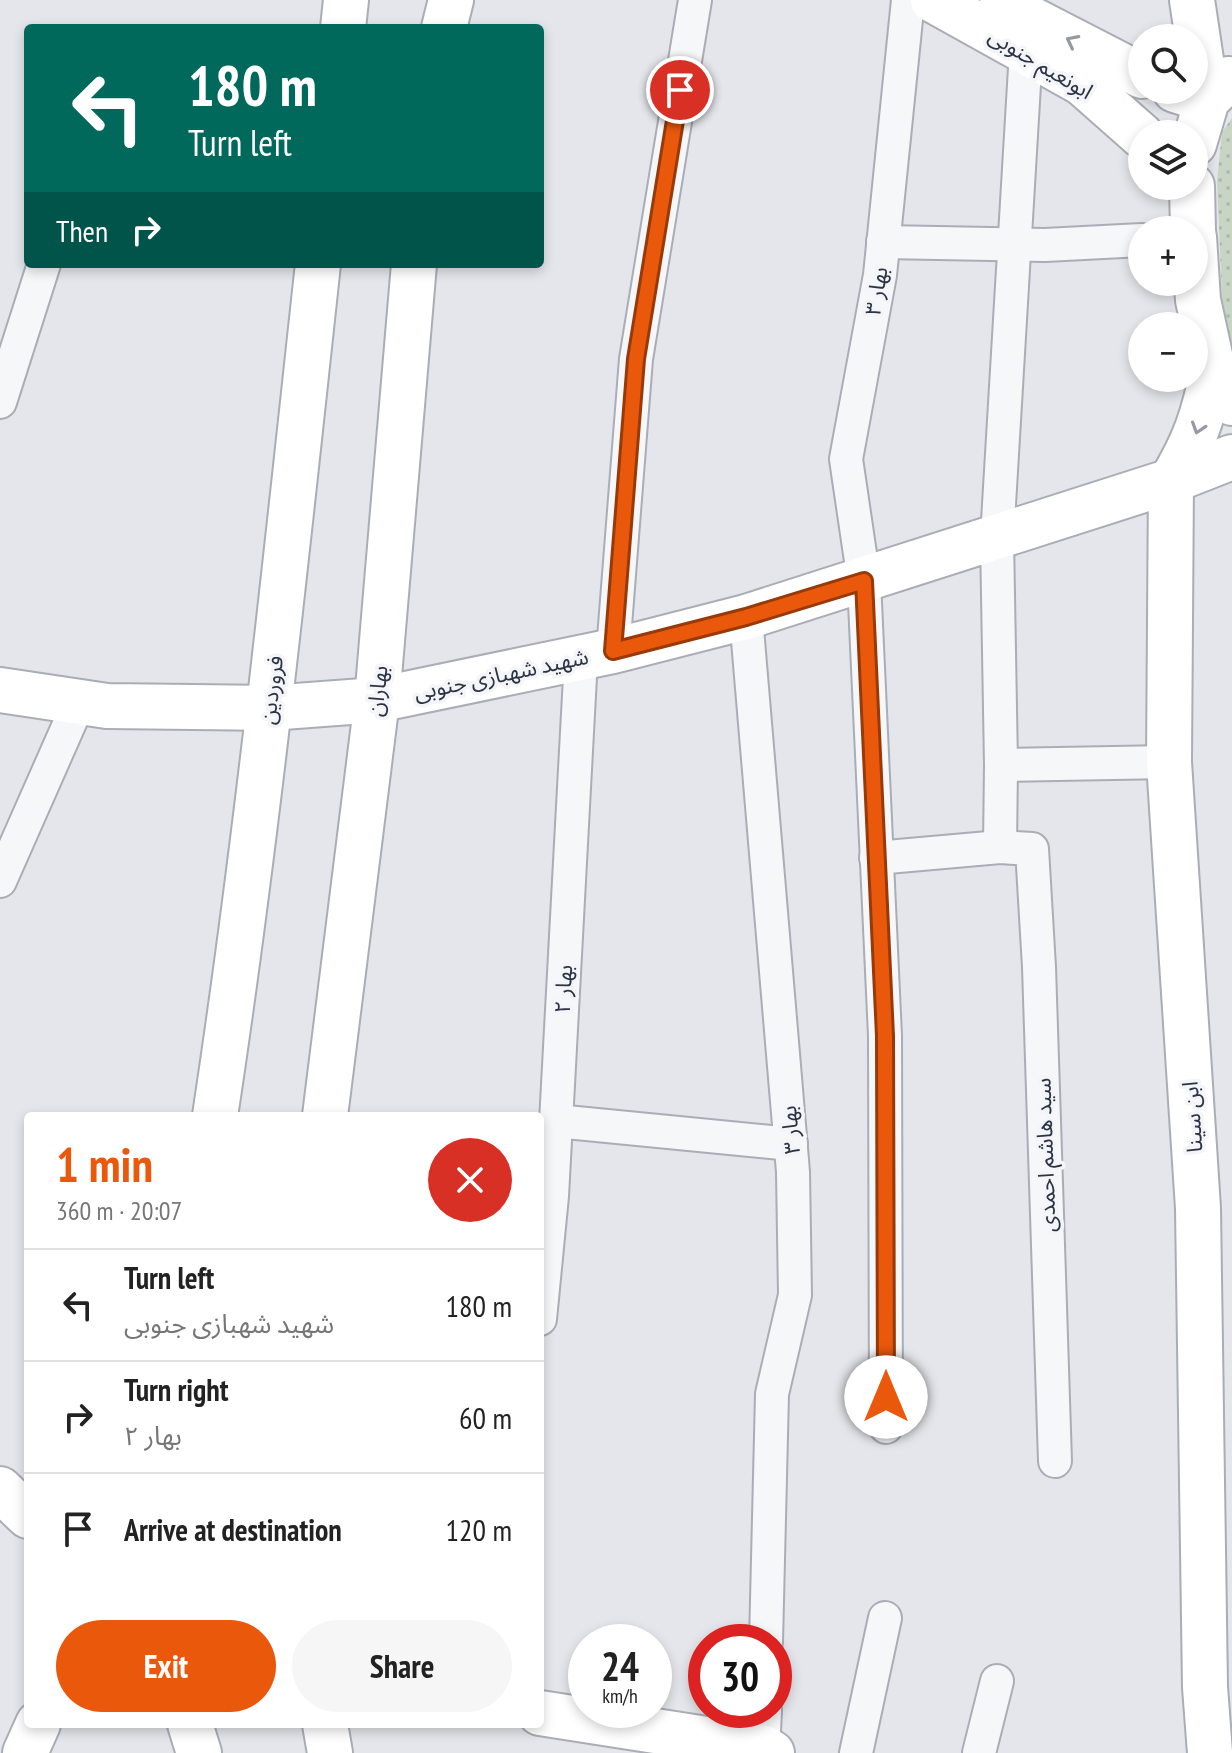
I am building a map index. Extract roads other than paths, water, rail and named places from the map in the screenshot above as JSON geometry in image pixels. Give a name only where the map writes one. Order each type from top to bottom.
[{"type":"street","points":[[343,24],[346,0]]},
{"type":"street","points":[[445,24],[451,0]]},
{"type":"street","name":"بهار ۲","points":[[544,1236],[597,654],[636,359],[695,0]]},
{"type":"street","name":"بهار ۳","points":[[886,1427],[885,1036],[864,581],[846,459],[880,275],[908,0]]},
{"type":"street","name":"ابونعیم جنوبی","points":[[933,0],[1082,83],[1128,124]]},
{"type":"street","points":[[1192,0],[1196,24]]},
{"type":"street","name":"ابونعیم جنوبی","points":[[998,1],[1128,69]]},
{"type":"street","points":[[876,858],[1000,847],[997,538],[1026,51]]},
{"type":"street","points":[[1171,481],[1193,445],[1206,403],[1222,386],[1198,300],[1190,210]]},
{"type":"street","points":[[883,242],[1013,244],[1128,240]]},
{"type":"street","points":[[0,402],[43,268]]},
{"type":"street","name":"فروردین","points":[[216,1112],[269,708],[318,268]]},
{"type":"street","name":"بهاران","points":[[326,1112],[377,700],[414,268]]},
{"type":"street","name":"شهید شهبازی جنوبی","points":[[6,687],[107,706],[269,708],[377,700],[597,654],[746,617],[1171,481],[1232,457]]},
{"type":"street","name":"ابن سینا","points":[[1171,481],[1169,762],[1198,1208],[1205,1687],[1210,1753]]},
{"type":"street","name":"بهار ۳","points":[[746,617],[791,1144],[795,1295],[772,1394],[766,1624]]},
{"type":"street","points":[[0,881],[79,702]]},
{"type":"street","points":[[1001,765],[1169,762]]},
{"type":"street","name":"سید هاشم احمدی","points":[[1000,847],[1032,849],[1039,967],[1055,1461]]},
{"type":"street","points":[[556,1121],[791,1144]]},
{"type":"street","points":[[0,1489],[24,1512]]},
{"type":"street","points":[[856,1753],[885,1618]]},
{"type":"street","points":[[979,1753],[997,1681]]},
{"type":"street","points":[[544,1713],[766,1741]]},
{"type":"street","points":[[25,1753],[36,1728]]},
{"type":"street","points":[[191,1728],[199,1753]]},
{"type":"street","points":[[326,1728],[330,1753]]}]
